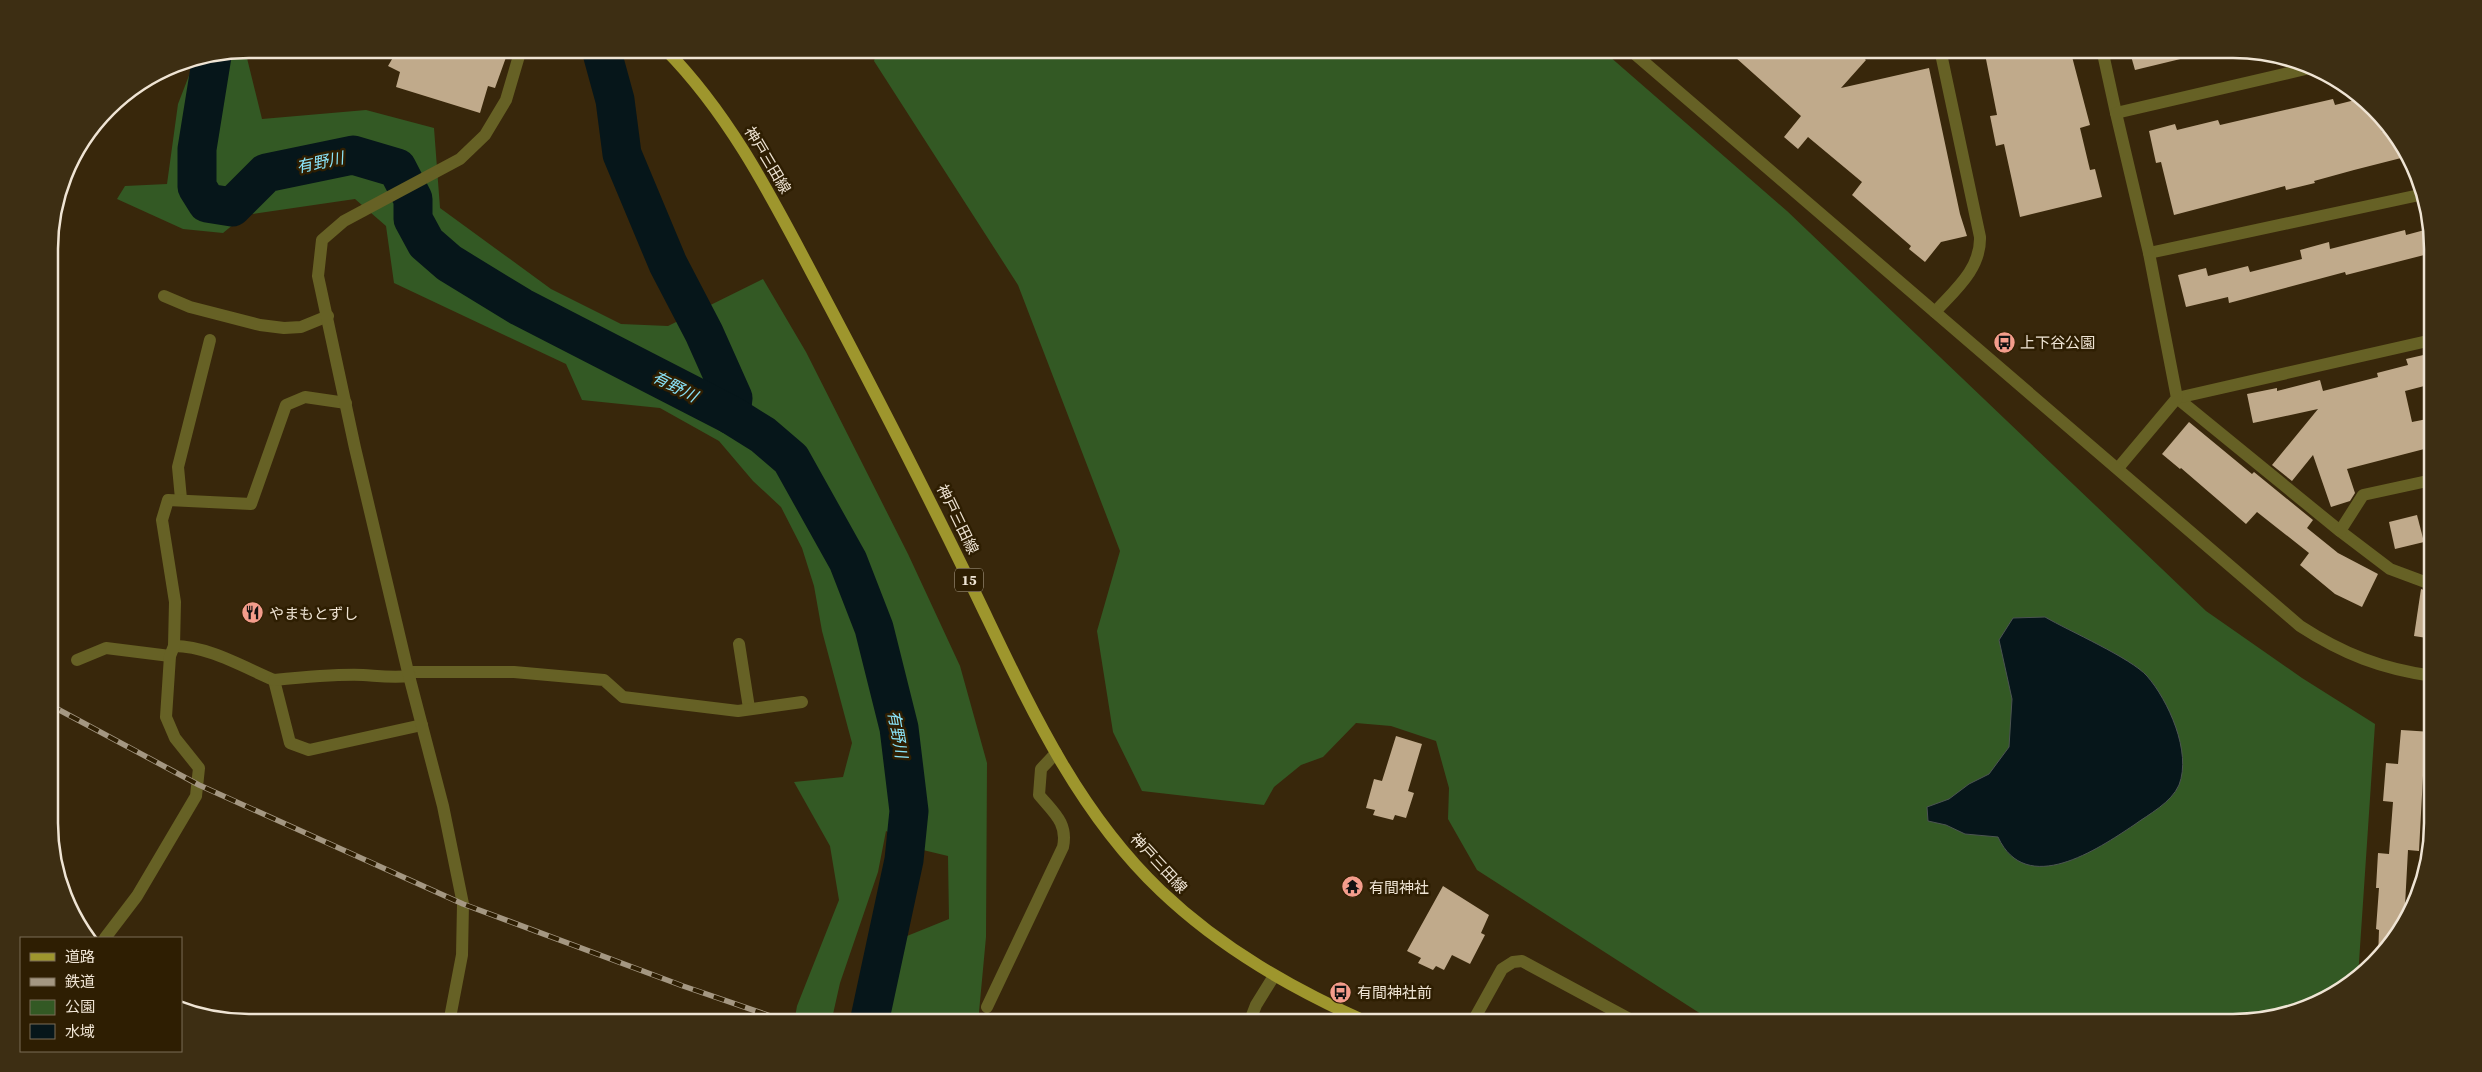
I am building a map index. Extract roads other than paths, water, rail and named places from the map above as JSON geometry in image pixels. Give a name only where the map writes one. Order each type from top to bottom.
[{"type":"main road","name":"神戸三田線","points":[[673,58],[710,99],[763,180],[901,442],[1044,732],[1084,799],[1126,853],[1159,889],[1192,920],[1233,950],[1274,976],[1313,998],[1348,1014]]},
{"type":"street","points":[[452,1014],[462,955],[463,904],[450,839],[409,674],[318,276],[322,240],[344,221],[460,159],[485,135],[506,100],[518,58]]},
{"type":"street","points":[[1639,58],[2119,467],[2294,620],[2329,645],[2388,668],[2424,674]]},
{"type":"street","points":[[1935,312],[1971,272],[1981,249],[1980,236],[1942,58]]},
{"type":"street","points":[[2104,58],[2149,253],[2178,398],[2340,532],[2390,569],[2424,582]]},
{"type":"street","points":[[2116,113],[2299,70]]},
{"type":"street","points":[[2149,253],[2417,196]]},
{"type":"street","points":[[164,296],[190,307],[268,326],[301,327],[328,316]]},
{"type":"street","points":[[181,499],[178,467],[210,340]]},
{"type":"street","points":[[2119,467],[2178,398],[2424,342]]},
{"type":"street","points":[[106,937],[137,896],[196,796],[199,785],[200,768],[175,738],[166,717],[172,651],[174,584],[162,520],[168,500],[181,499],[251,504],[286,405],[305,397],[346,402]]},
{"type":"street","points":[[2340,532],[2363,495],[2424,482]]},
{"type":"street","points":[[739,644],[749,708]]},
{"type":"street","points":[[77,660],[106,648],[172,651],[185,646],[208,653],[274,680],[307,676],[363,675],[395,678],[409,674],[514,672],[604,680],[623,698],[738,711],[802,702]]},
{"type":"street","points":[[274,680],[290,743],[309,750],[422,725]]},
{"type":"street","points":[[987,1006],[1063,847],[1065,834],[1062,824],[1039,795],[1041,769],[1056,753]]},
{"type":"street","points":[[1477,1014],[1502,969],[1513,962],[1522,961],[1620,1014]]},
{"type":"street","points":[[1254,1014],[1274,976]]},
{"type":"water","points":[[2045,617],[2128,661],[2147,676],[2163,699],[2176,727],[2182,757],[2182,772],[2179,785],[2171,797],[2159,808],[2102,846],[2063,863],[2044,866],[2026,864],[2010,855],[1998,837],[1965,834],[1946,825],[1928,821],[1927,807],[1949,799],[1969,784],[1989,774],[2009,747],[2012,699],[1999,640],[2013,618]]},
{"type":"waterway","points":[[603,58],[615,100],[622,154],[668,264],[704,333],[733,398],[731,415]]},
{"type":"waterway","name":"有野川","points":[[211,61],[197,149],[197,187],[207,203],[232,207],[266,173],[353,155],[397,168],[413,199],[413,219],[426,243],[449,263],[521,307],[731,415],[763,435],[791,459],[848,561],[874,628],[899,728],[909,811],[904,860],[871,1014]]},
{"type":"railway","points":[[58,709],[199,785],[463,904],[683,986],[765,1014]]},
{"type":"place","name":"上下谷公園","points":[[2004,342]]},
{"type":"place","name":"やまもとずし","points":[[253,613]]},
{"type":"place","name":"有間神社","points":[[1353,887]]},
{"type":"place","name":"有間神社前","points":[[1341,992]]}]
